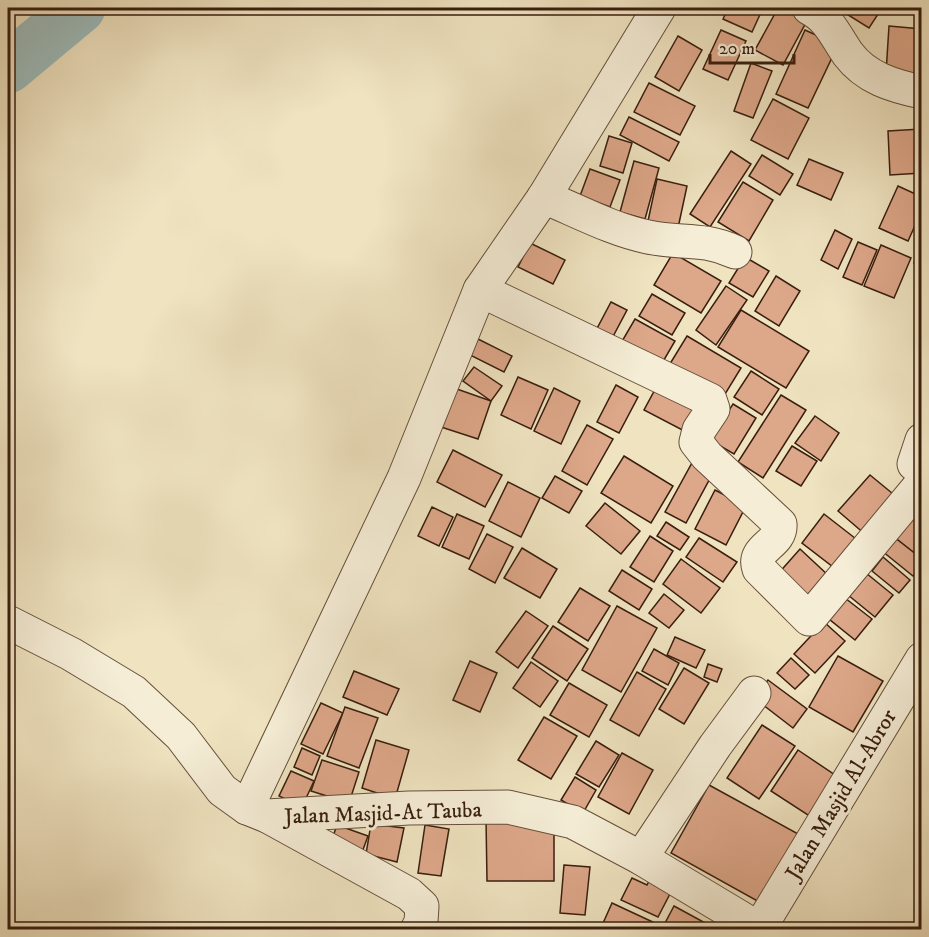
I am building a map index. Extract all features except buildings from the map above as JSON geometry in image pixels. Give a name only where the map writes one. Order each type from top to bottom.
[{"type":"street","points":[[257,812],[404,478],[480,290],[544,197],[659,8]]},
{"type":"street","points":[[809,8],[827,20],[847,53],[861,68],[878,79],[921,92]]},
{"type":"street","points":[[544,197],[647,237],[672,241],[697,240],[735,252]]},
{"type":"street","points":[[480,290],[710,400],[713,409],[699,430],[696,442],[706,456],[780,524],[778,537],[759,554],[757,562],[759,568],[808,619],[921,483]]},
{"type":"street","points":[[921,440],[914,464],[921,468]]},
{"type":"street","points":[[8,622],[71,654],[134,693],[181,736],[222,790],[257,812],[330,848],[410,894],[422,906],[421,922],[417,930]]},
{"type":"street","name":"Jalan Masjid Al-Abror","points":[[757,929],[921,659]]},
{"type":"street","points":[[641,858],[714,746],[754,693]]},
{"type":"street","name":"Jalan Masjid-At Tauba","points":[[257,812],[508,807],[573,822],[641,858],[757,929]]},
{"type":"waterway","points":[[8,68],[80,8]]}]
